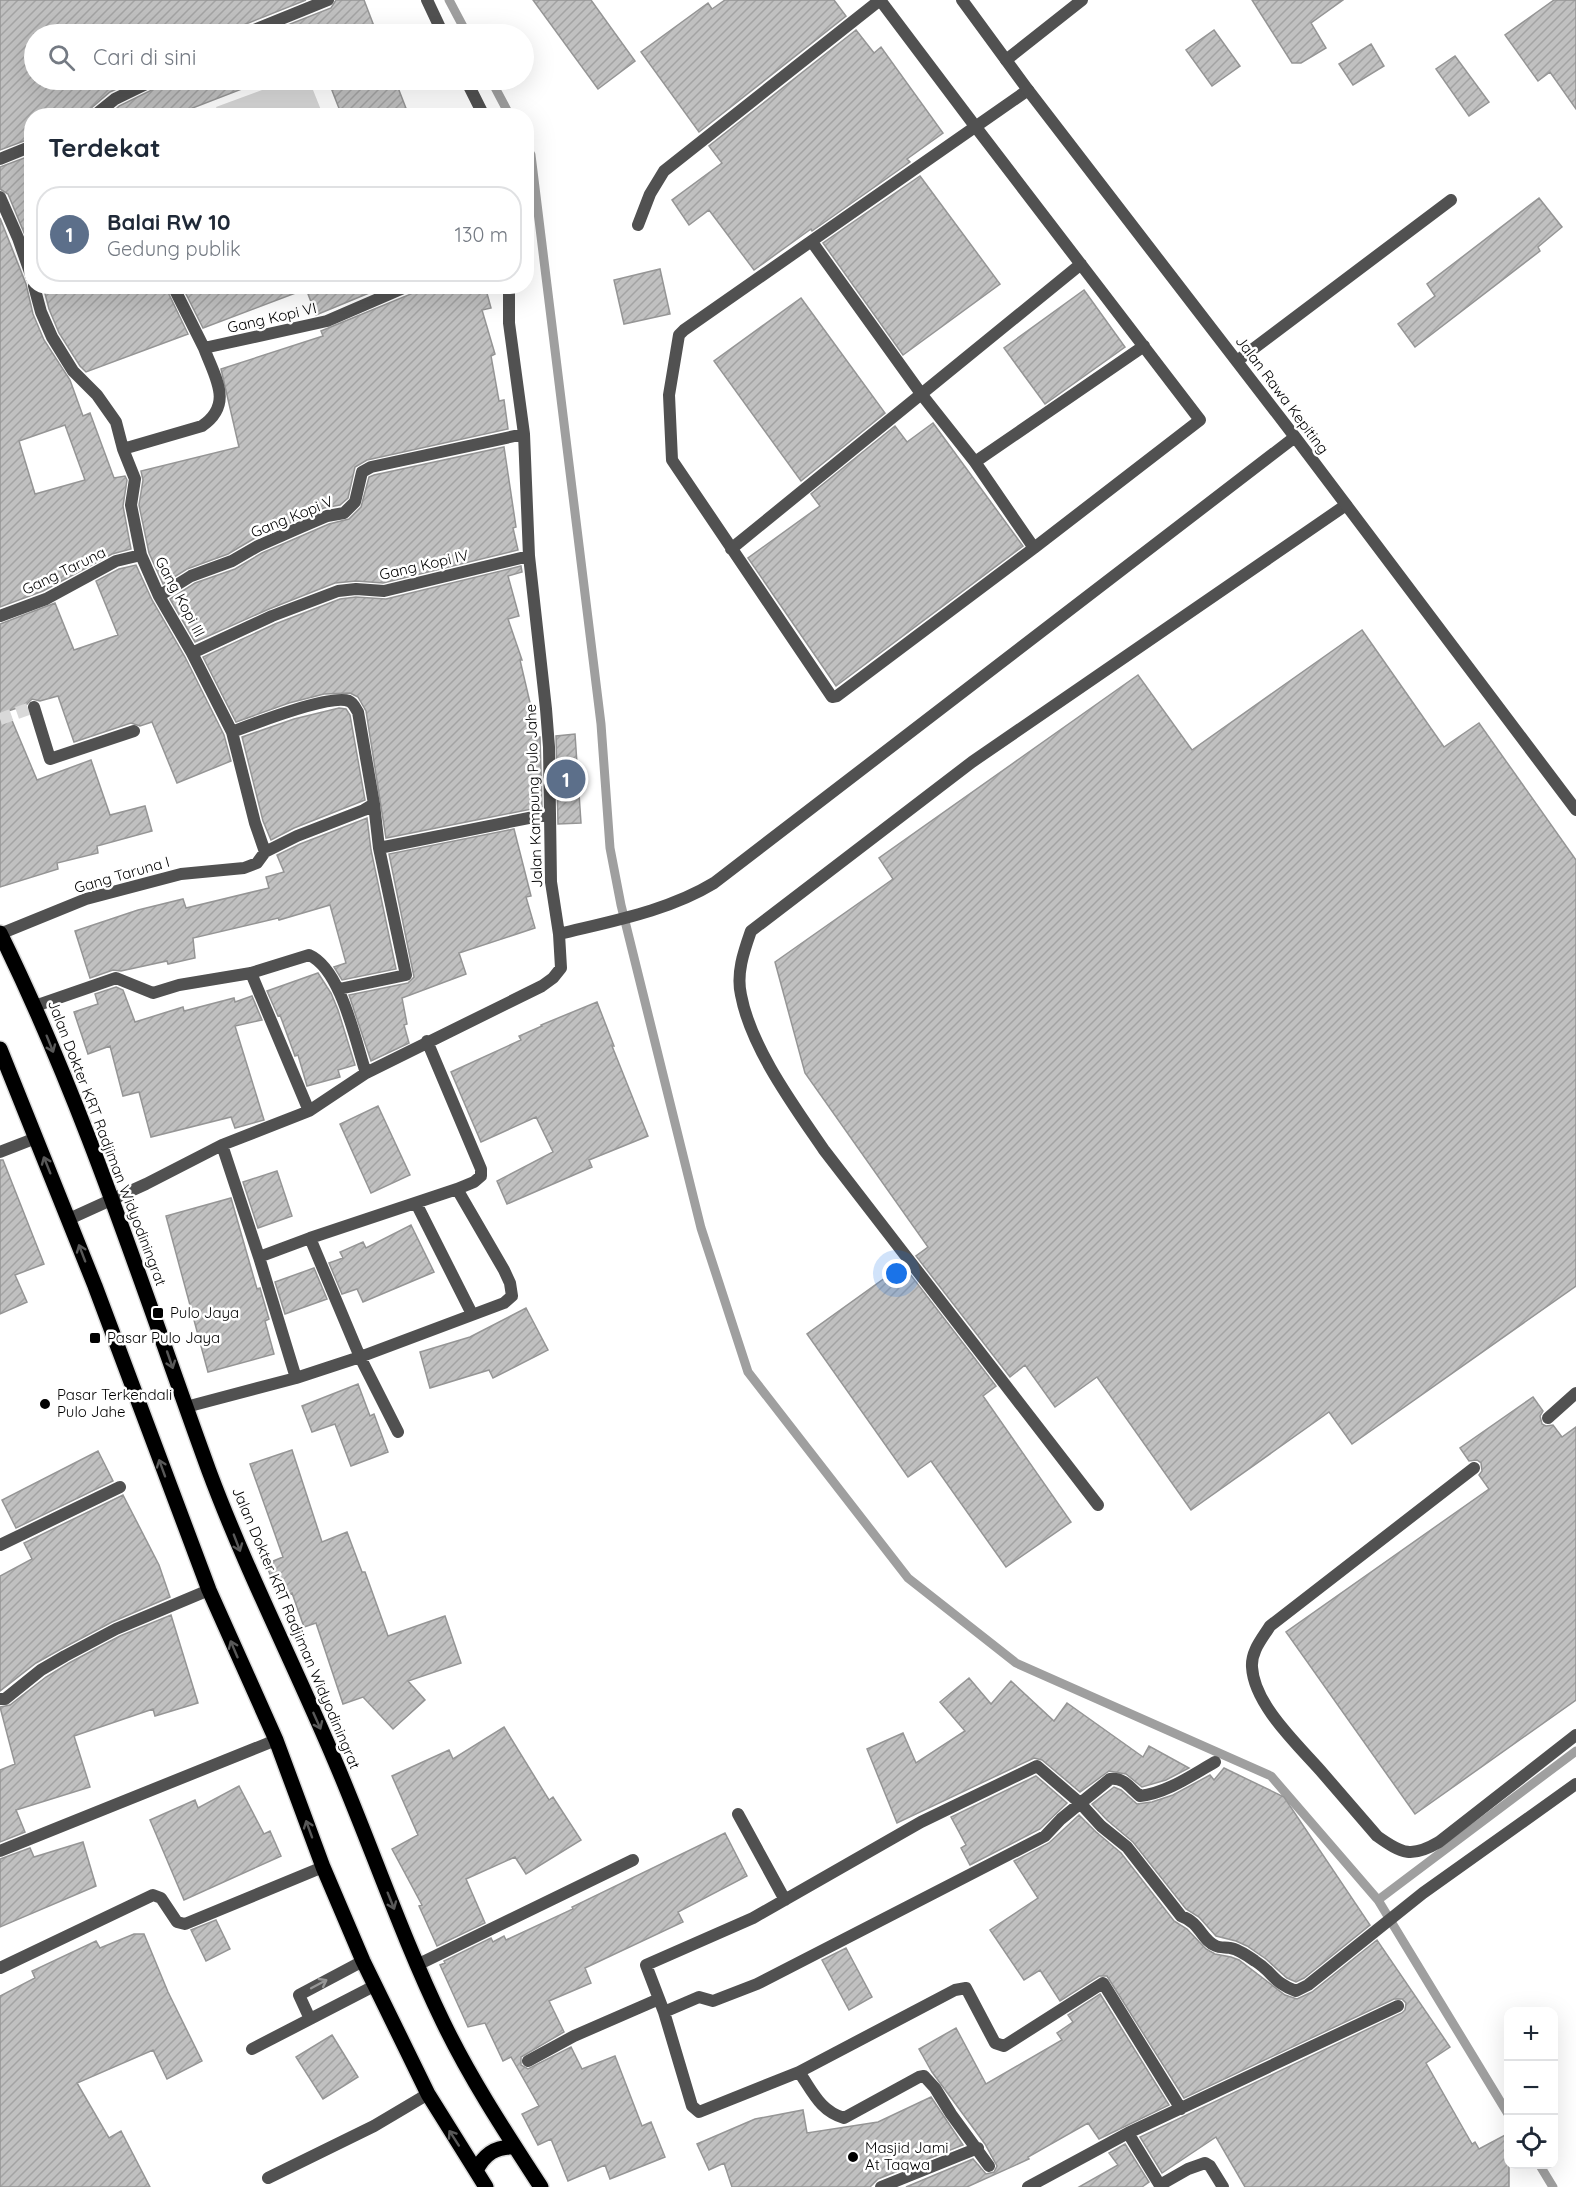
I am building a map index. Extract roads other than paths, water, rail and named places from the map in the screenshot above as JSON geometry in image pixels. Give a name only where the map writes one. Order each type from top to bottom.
[{"type":"main road","name":"Jalan Dokter KRT Radjiman Widyodiningrat","points":[[0,933],[35,1006],[112,1199],[242,1558],[335,1761],[417,1965],[454,2044],[541,2187]]},
{"type":"main road","points":[[0,1049],[69,1219],[209,1590],[276,1740],[323,1867],[363,1961],[428,2094],[486,2187]]},
{"type":"main road","points":[[476,2171],[481,2160],[491,2151],[503,2147],[515,2147]]},
{"type":"street","points":[[269,24],[328,0]]},
{"type":"street","points":[[427,0],[438,24]]},
{"type":"street","points":[[638,225],[650,194],[664,171],[880,0],[975,126],[1200,420],[837,696],[832,697],[672,459],[669,395],[679,335],[975,126],[1028,90]]},
{"type":"street","name":"Jalan Rawa Kepiting","points":[[962,0],[1576,810]]},
{"type":"street","points":[[1006,60],[1082,0]]},
{"type":"street","points":[[104,108],[115,99],[133,90]]},
{"type":"street","points":[[471,90],[480,108]]},
{"type":"street","points":[[0,159],[24,149]]},
{"type":"street","points":[[0,197],[24,255]]},
{"type":"street","points":[[1237,362],[1451,200]]},
{"type":"street","points":[[812,242],[922,395],[975,462],[1034,548]]},
{"type":"street","points":[[731,549],[1082,264]]},
{"type":"street","name":"Gang Kopi III","points":[[36,294],[52,337],[74,371],[98,395],[116,422],[123,449],[135,479],[131,505],[141,555],[159,596],[192,653],[231,732],[255,824],[265,852]]},
{"type":"street","points":[[123,449],[202,426],[213,418],[220,406],[221,395],[204,348],[178,294]]},
{"type":"street","name":"Gang Kopi VI","points":[[204,348],[327,321],[389,294]]},
{"type":"street","name":"Jalan Kampung Pulo Jahe","points":[[69,1219],[222,1145],[309,1111],[366,1073],[542,986],[561,968],[560,934],[550,882],[549,747],[529,556],[524,434],[509,323],[509,294]]},
{"type":"street","points":[[975,462],[1144,346]]},
{"type":"street","name":"Gang Kopi V","points":[[159,596],[191,576],[231,561],[258,546],[327,516],[344,513],[355,502],[362,472],[371,467],[524,434]]},
{"type":"street","points":[[560,934],[671,904],[694,895],[714,883],[1295,437]]},
{"type":"street","points":[[1098,1505],[831,1159],[789,1099],[753,1032],[740,993],[741,959],[752,931],[972,762],[1346,505]]},
{"type":"street","name":"Gang Taruna","points":[[0,616],[46,599],[116,561],[141,555]]},
{"type":"street","name":"Gang Kopi IV","points":[[192,653],[272,616],[338,591],[384,591],[529,556]]},
{"type":"street","points":[[231,732],[287,711],[337,701],[347,700],[354,704],[358,712],[379,848],[406,975],[339,989]]},
{"type":"street","points":[[34,707],[50,759],[134,731]]},
{"type":"street","points":[[265,852],[374,804]]},
{"type":"street","points":[[379,848],[549,814]]},
{"type":"street","name":"Gang Taruna I","points":[[0,933],[86,899],[181,873],[244,868],[257,863],[265,852]]},
{"type":"street","points":[[35,1006],[116,978],[153,993],[179,985],[251,973],[309,955],[325,966],[339,989],[366,1073]]},
{"type":"street","points":[[251,973],[309,1111]]},
{"type":"street","points":[[259,1257],[457,1189],[482,1176],[427,1041]]},
{"type":"street","points":[[0,1152],[36,1138]]},
{"type":"street","points":[[222,1145],[296,1378]]},
{"type":"street","points":[[186,1407],[296,1378],[360,1357],[504,1303],[512,1296],[510,1283],[457,1189]]},
{"type":"street","points":[[417,1203],[472,1314]]},
{"type":"street","points":[[310,1238],[360,1357],[398,1432]]},
{"type":"street","points":[[1548,1418],[1576,1393]]},
{"type":"street","points":[[1474,1468],[1270,1626],[1253,1653],[1252,1668],[1256,1682],[1265,1704],[1283,1728],[1377,1836],[1394,1848],[1411,1853],[1426,1850],[1439,1842],[1576,1735]]},
{"type":"street","points":[[0,1545],[120,1487]]},
{"type":"street","points":[[0,1700],[5,1699],[41,1670],[106,1634],[209,1590]]},
{"type":"street","points":[[0,1851],[276,1740]]},
{"type":"street","points":[[664,2012],[699,1997],[713,2001],[757,1984],[1045,1836],[1061,1819],[1110,1779],[1117,1778],[1124,1781],[1140,1796],[1152,1794],[1176,1784],[1215,1762]]},
{"type":"street","points":[[1181,2109],[1103,1983],[1005,2046],[996,2043],[966,1988],[955,1990],[799,2072],[699,2112],[692,2106],[664,2012],[646,1965],[753,1918],[921,1822],[1037,1766],[1126,1847],[1181,1916],[1192,1920],[1206,1939],[1216,1947],[1233,1948],[1258,1962],[1282,1986],[1296,1991],[1308,1985],[1423,1893],[1576,1784]]},
{"type":"street","points":[[738,1814],[785,1900]]},
{"type":"street","points":[[417,1965],[633,1860]]},
{"type":"street","points":[[0,1968],[153,1895],[161,1898],[177,1922],[185,1924],[323,1867]]},
{"type":"street","points":[[310,2019],[299,1995],[363,1961]]},
{"type":"street","points":[[252,2049],[374,1986]]},
{"type":"street","points":[[528,2061],[574,2036],[659,1999]]},
{"type":"street","points":[[1028,2187],[1128,2133],[1398,2006]]},
{"type":"street","points":[[799,2072],[825,2109],[831,2114],[844,2118],[924,2076],[935,2088],[989,2166]]},
{"type":"street","points":[[268,2178],[374,2126],[428,2094]]},
{"type":"street","points":[[1128,2133],[1160,2186],[1188,2169],[1205,2163],[1210,2166],[1223,2187]]},
{"type":"street","points":[[881,2187],[978,2148]]},
{"type":"waterway","points":[[449,0],[462,24]]},
{"type":"waterway","points":[[496,90],[506,108]]},
{"type":"waterway","points":[[534,179],[601,724],[610,848],[621,905],[701,1228],[748,1372],[908,1578],[1016,1663],[1271,1776],[1378,1900],[1504,2107]]},
{"type":"waterway","points":[[1378,1900],[1576,1751]]},
{"type":"waterway","points":[[1542,2169],[1553,2187]]},
{"type":"tunnel","points":[[0,719],[34,707]]},
{"type":"place","name":"Balai RW 10","points":[[566,779]]},
{"type":"place","name":"Pulo Jaya","points":[[158,1313]]},
{"type":"place","name":"Pasar Pulo Jaya","points":[[95,1338]]},
{"type":"place","name":"Pasar Terkendali Pulo Jahe","points":[[45,1404]]},
{"type":"place","name":"Masjid Jami At Taqwa","points":[[853,2157]]}]
